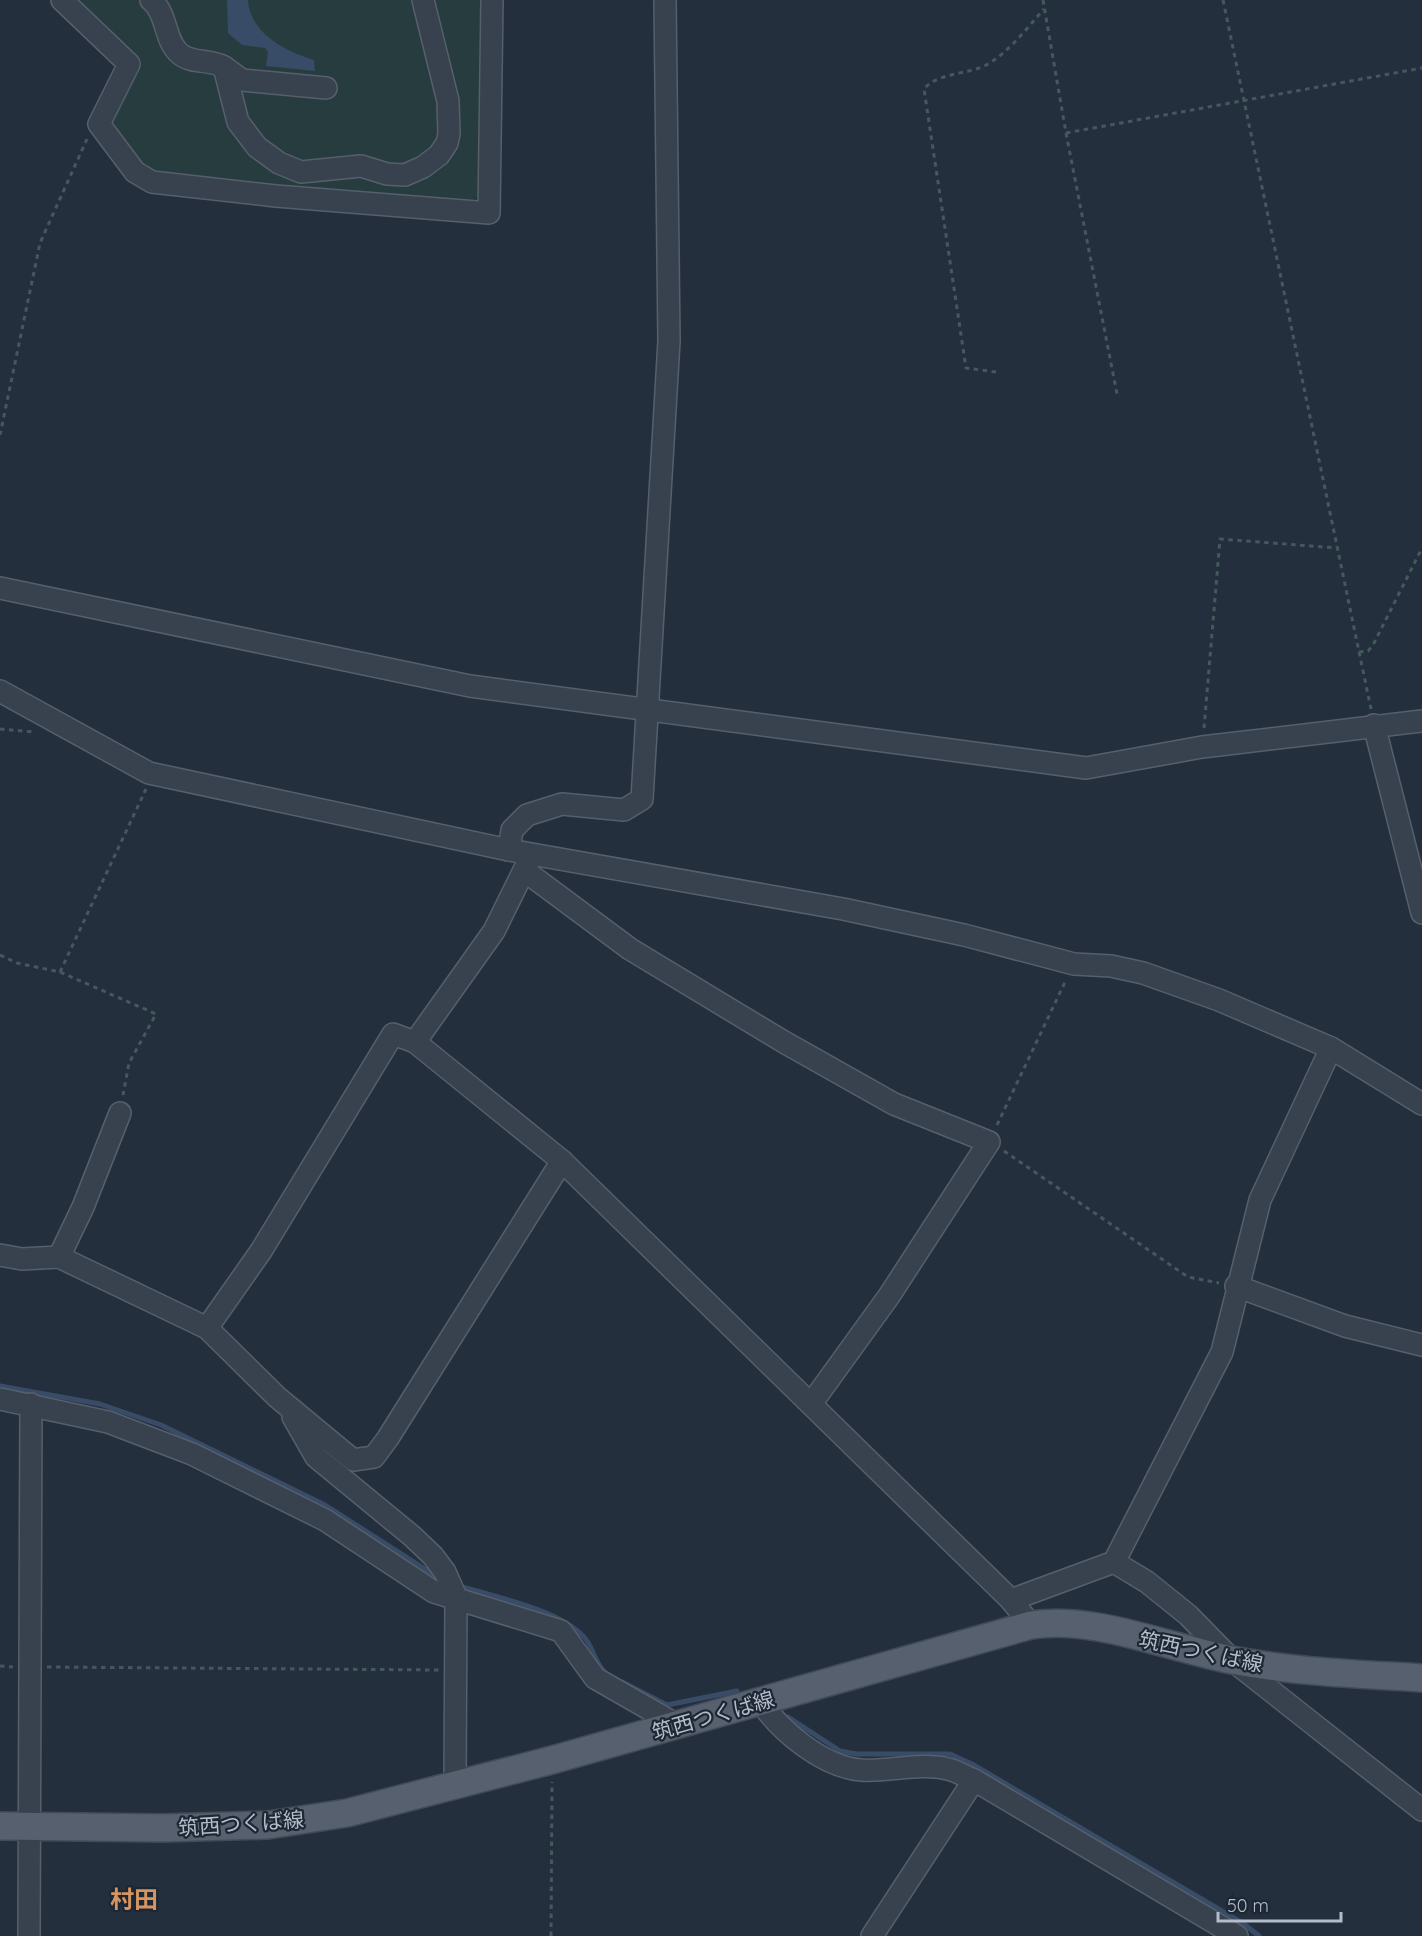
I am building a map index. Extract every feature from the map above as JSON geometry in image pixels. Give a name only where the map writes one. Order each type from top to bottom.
[{"type":"main road","name":"筑西つくば線","points":[[0,1826],[164,1828],[268,1825],[346,1813],[552,1760],[1031,1624],[1052,1622],[1079,1625],[1232,1660],[1311,1671],[1422,1678]]},
{"type":"street","points":[[62,0],[129,64],[99,123],[135,172],[152,182],[276,196],[489,213],[492,0]]},
{"type":"street","points":[[151,0],[163,15],[178,52],[188,59],[216,62],[242,80],[326,88]]},
{"type":"street","points":[[224,67],[238,122],[257,147],[279,163],[301,172],[320,171],[341,166],[361,166],[387,174],[405,175],[423,167],[439,155],[447,143],[449,134],[448,100],[423,0]]},
{"type":"street","points":[[509,850],[512,830],[528,814],[562,804],[624,810],[642,799],[669,340],[665,0]]},
{"type":"street","points":[[0,588],[470,686],[1086,768],[1202,747],[1422,721]]},
{"type":"street","points":[[0,691],[149,773],[509,850],[528,862],[630,949],[784,1042],[894,1104],[989,1142],[889,1296],[811,1404]]},
{"type":"street","points":[[1374,725],[1422,913]]},
{"type":"street","points":[[528,862],[843,909],[964,935],[1074,964],[1111,966],[1143,973],[1281,1025],[1331,1048],[1422,1104]]},
{"type":"street","points":[[415,1042],[494,932],[528,862]]},
{"type":"street","points":[[207,1328],[261,1251],[393,1034],[415,1042],[562,1161],[1011,1600],[1031,1624]]},
{"type":"street","points":[[1011,1600],[1114,1562],[1222,1352],[1236,1286],[1260,1200],[1331,1048]]},
{"type":"street","points":[[59,1257],[83,1208],[120,1113]]},
{"type":"street","points":[[0,1255],[22,1259],[59,1257],[207,1328],[283,1402],[353,1460],[374,1457],[562,1161]]},
{"type":"street","points":[[1236,1286],[1345,1326],[1422,1346]]},
{"type":"street","points":[[0,1399],[108,1422],[192,1454],[325,1520],[434,1592],[561,1631],[595,1678],[677,1725]]},
{"type":"street","points":[[283,1402],[316,1457],[412,1536],[433,1556],[445,1572],[456,1597],[455,1785]]},
{"type":"street","points":[[29,1936],[30,1404]]},
{"type":"street","points":[[1114,1562],[1147,1582],[1180,1609],[1232,1660],[1422,1810]]},
{"type":"street","points":[[760,1701],[774,1720],[832,1762],[860,1770],[922,1767],[949,1769],[974,1780],[1237,1936]]},
{"type":"street","points":[[872,1936],[974,1780]]},
{"type":"path","points":[[1043,0],[1066,133],[1117,394]]},
{"type":"path","points":[[1223,0],[1374,725]]},
{"type":"path","points":[[996,372],[966,368],[924,89],[939,79],[988,64],[1011,46],[1044,9]]},
{"type":"path","points":[[1066,133],[1422,68]]},
{"type":"path","points":[[0,435],[40,243],[82,144],[99,123]]},
{"type":"path","points":[[1202,747],[1220,539],[1338,548]]},
{"type":"path","points":[[1359,652],[1368,651],[1373,645],[1422,548]]},
{"type":"path","points":[[60,972],[145,790],[149,773]]},
{"type":"path","points":[[0,955],[17,963],[60,972],[156,1014],[129,1063],[120,1113]]},
{"type":"path","points":[[1074,964],[989,1142],[1035,1170],[1188,1277],[1236,1286]]},
{"type":"path","points":[[0,1666],[456,1670]]},
{"type":"path","points":[[551,1936],[552,1760]]},
{"type":"green space","points":[[74,0],[483,0],[480,194],[472,203],[153,173],[141,165],[109,126],[110,116],[140,64]]},
{"type":"water","points":[[227,0],[248,0],[255,23],[263,32],[282,46],[314,60],[315,71],[266,66],[268,52],[265,48],[242,45],[228,33]]},
{"type":"waterway","points":[[0,1386],[100,1404],[161,1425],[325,1505],[442,1580]]},
{"type":"waterway","points":[[459,1586],[525,1605],[558,1618],[583,1636],[604,1671]]},
{"type":"waterway","points":[[622,1682],[667,1705],[737,1691]]},
{"type":"waterway","points":[[788,1717],[840,1751],[856,1754],[950,1754],[972,1764],[1244,1924],[1259,1936]]},
{"type":"district","name":"村田","points":[[134,1899]]}]
